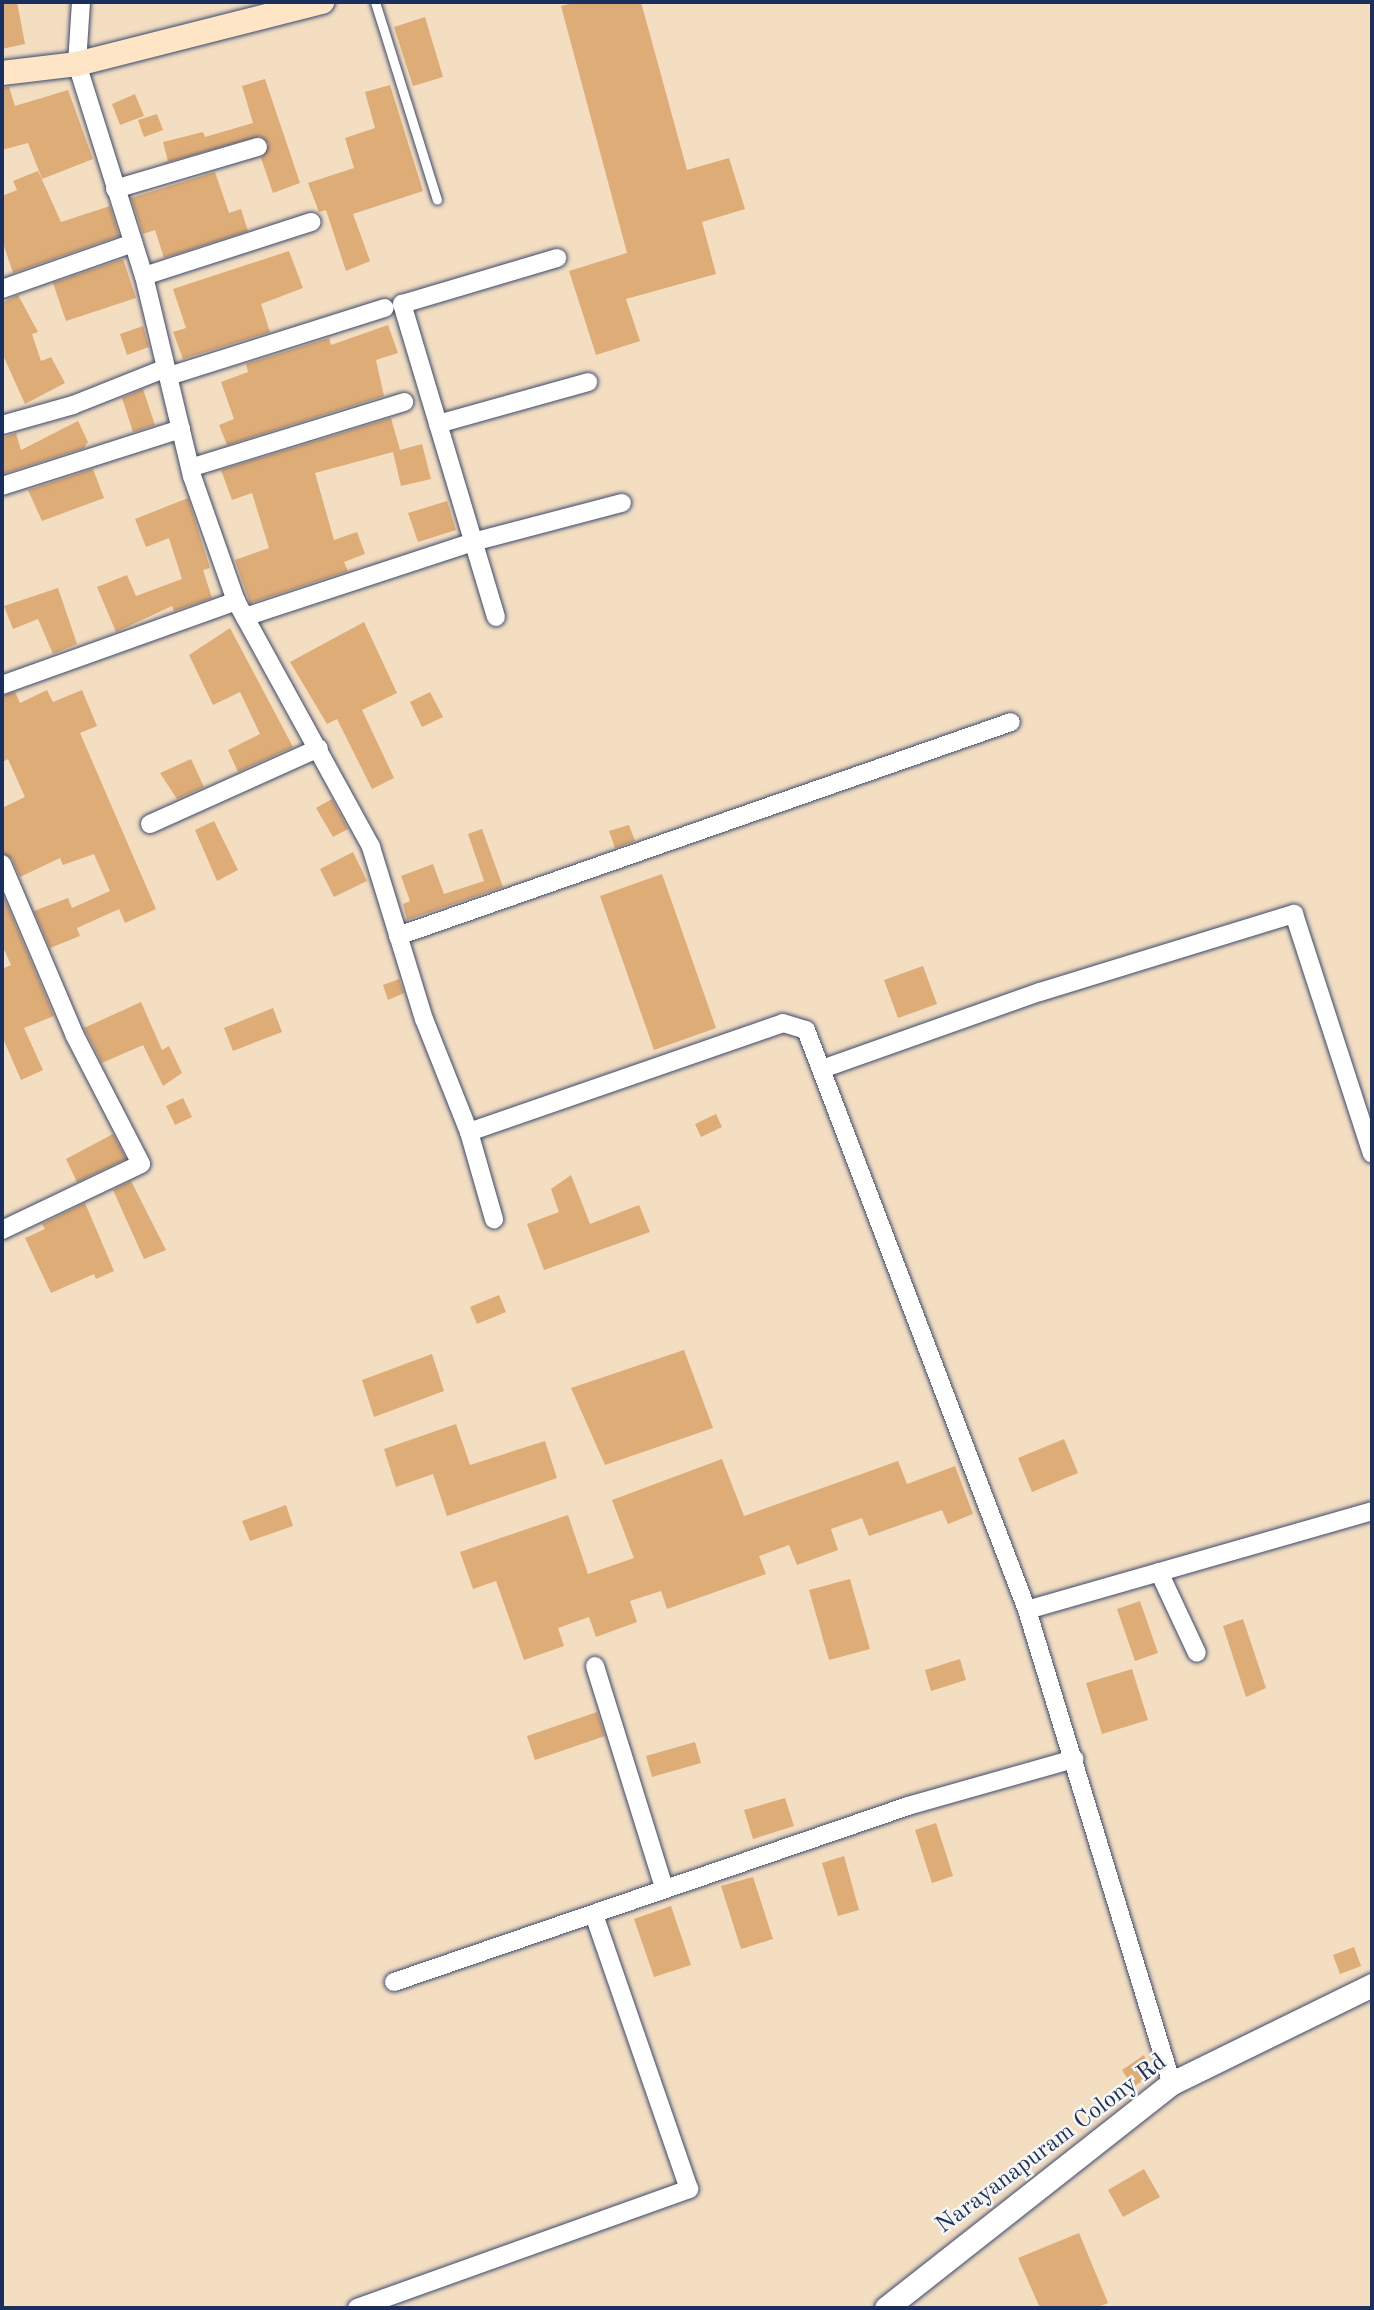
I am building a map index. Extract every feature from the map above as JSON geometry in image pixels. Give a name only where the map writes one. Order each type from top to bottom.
[{"type":"main road","points":[[2,73],[77,64],[316,3]]},
{"type":"street","points":[[81,2],[77,64],[144,276],[205,517],[241,609],[371,847],[424,1019],[469,1132],[494,1219]]},
{"type":"street","points":[[115,189],[258,147]]},
{"type":"street","points":[[144,276],[311,222]]},
{"type":"street","points":[[2,289],[133,243]]},
{"type":"street","points":[[496,617],[402,304],[557,258]]},
{"type":"street","points":[[2,425],[385,307]]},
{"type":"street","points":[[438,424],[589,382]]},
{"type":"street","points":[[193,467],[404,402]]},
{"type":"street","points":[[2,486],[181,429]]},
{"type":"street","points":[[2,685],[241,609],[473,542],[622,503]]},
{"type":"street","points":[[398,936],[1011,722]]},
{"type":"street","points":[[150,824],[319,748]]},
{"type":"street","points":[[2,864],[8,897],[89,1068],[141,1164],[2,1230]]},
{"type":"street","points":[[822,1069],[1040,992],[1294,914],[1372,1154]]},
{"type":"street","points":[[469,1132],[783,1023],[806,1031],[1027,1610],[1172,2083]]},
{"type":"street","points":[[1027,1610],[1372,1511]]},
{"type":"street","points":[[1159,1572],[1197,1653]]},
{"type":"street","points":[[594,1667],[664,1887]]},
{"type":"street","points":[[394,1982],[594,1914],[664,1887],[908,1806],[1074,1759]]},
{"type":"street","points":[[358,2308],[690,2189],[594,1914]]},
{"type":"street","name":"Narayanapuram Colony Rd","points":[[886,2308],[1172,2083],[1372,1985]]},
{"type":"lane","points":[[375,2],[437,200]]},
{"type":"building","points":[[2,2],[17,2],[25,44],[2,49]]},
{"type":"building","points":[[577,2],[641,2],[687,170],[729,158],[745,209],[702,222],[716,274],[626,299],[640,341],[596,355],[569,271],[627,253],[561,6]]},
{"type":"building","points":[[425,17],[443,77],[413,86],[394,27]]},
{"type":"building","points":[[265,79],[300,183],[273,193],[261,158],[269,144],[260,136],[161,164],[168,161],[163,142],[203,132],[205,137],[253,123],[242,86]]},
{"type":"building","points":[[390,85],[423,191],[353,214],[370,261],[346,271],[326,210],[319,212],[308,183],[354,168],[345,138],[375,128],[365,92]]},
{"type":"building","points":[[9,87],[15,106],[68,90],[93,159],[42,179],[28,143],[2,150],[2,88]]},
{"type":"building","points":[[135,94],[144,116],[120,125],[112,104]]},
{"type":"building","points":[[157,114],[163,130],[144,137],[138,120]]},
{"type":"building","points":[[38,171],[61,222],[110,206],[119,236],[13,273],[2,240],[2,196],[17,190],[13,181]]},
{"type":"building","points":[[215,172],[229,213],[241,209],[248,231],[164,258],[155,230],[143,234],[131,198]]},
{"type":"building","points":[[289,251],[303,288],[261,304],[270,332],[183,359],[173,332],[186,328],[173,289]]},
{"type":"building","points":[[123,259],[136,298],[66,321],[53,283]]},
{"type":"building","points":[[18,295],[38,332],[32,334],[41,361],[51,357],[65,383],[25,404],[2,353],[2,303]]},
{"type":"building","points":[[388,325],[398,353],[376,360],[384,396],[227,445],[219,425],[234,419],[221,382],[248,372],[246,364],[329,338],[331,345]]},
{"type":"building","points":[[143,326],[149,347],[127,355],[120,334]]},
{"type":"building","points":[[143,389],[155,425],[133,432],[122,398]]},
{"type":"building","points":[[391,418],[400,450],[422,444],[431,479],[401,486],[393,452],[315,473],[334,540],[357,532],[365,554],[344,562],[348,571],[250,603],[235,560],[269,548],[252,493],[232,500],[221,470]]},
{"type":"building","points":[[78,421],[88,442],[84,448],[2,474],[2,438],[16,433],[21,450]]},
{"type":"building","points":[[93,469],[104,498],[42,521],[28,490]]},
{"type":"building","points":[[188,498],[210,568],[203,570],[212,598],[174,611],[172,606],[116,632],[97,587],[127,575],[136,596],[182,579],[169,538],[146,547],[135,519]]},
{"type":"building","points":[[447,501],[456,530],[418,542],[408,513]]},
{"type":"building","points":[[58,588],[77,644],[53,654],[38,619],[13,629],[4,606]]},
{"type":"building","points":[[364,622],[397,693],[362,710],[394,778],[372,789],[337,719],[327,724],[290,662]]},
{"type":"building","points":[[230,628],[293,747],[238,772],[228,750],[260,734],[240,692],[213,705],[189,655]]},
{"type":"building","points":[[47,690],[53,702],[82,690],[97,726],[80,733],[156,909],[125,923],[119,909],[77,928],[80,936],[50,948],[34,911],[68,898],[72,908],[110,891],[94,854],[63,865],[60,858],[20,877],[12,859],[2,853],[2,808],[25,797],[8,759],[2,762],[2,696],[15,692],[20,703]]},
{"type":"building","points":[[430,692],[443,717],[422,727],[410,702]]},
{"type":"building","points":[[191,759],[204,787],[177,799],[160,773]]},
{"type":"building","points":[[332,799],[348,829],[333,837],[316,808]]},
{"type":"building","points":[[214,821],[238,870],[217,881],[195,830]]},
{"type":"building","points":[[629,825],[635,841],[615,848],[609,831]]},
{"type":"building","points":[[482,829],[503,887],[407,920],[403,904],[410,901],[401,876],[433,864],[444,894],[484,881],[468,834]]},
{"type":"building","points":[[353,852],[367,881],[334,897],[320,869]]},
{"type":"building","points":[[662,874],[716,1028],[654,1050],[600,896]]},
{"type":"building","points":[[2,893],[54,1016],[24,1028],[43,1070],[21,1080],[2,1036],[2,969],[11,965],[2,945]]},
{"type":"building","points":[[923,966],[937,1004],[898,1018],[884,980]]},
{"type":"building","points":[[399,979],[404,993],[388,1000],[383,985]]},
{"type":"building","points":[[141,1002],[162,1050],[169,1046],[182,1073],[163,1086],[143,1045],[102,1063],[84,1028]]},
{"type":"building","points":[[273,1008],[282,1032],[233,1051],[224,1028]]},
{"type":"building","points":[[183,1098],[192,1117],[175,1125],[166,1106]]},
{"type":"building","points":[[716,1114],[722,1127],[701,1137],[695,1124]]},
{"type":"building","points":[[113,1134],[126,1159],[77,1182],[66,1159]]},
{"type":"building","points":[[571,1175],[590,1224],[639,1205],[650,1232],[544,1270],[527,1224],[559,1212],[551,1189]]},
{"type":"building","points":[[131,1181],[166,1250],[144,1259],[113,1190]]},
{"type":"building","points":[[85,1203],[114,1271],[96,1279],[94,1274],[51,1293],[25,1238],[45,1229],[42,1224]]},
{"type":"building","points":[[499,1295],[506,1312],[477,1324],[470,1307]]},
{"type":"building","points":[[684,1350],[713,1428],[605,1465],[571,1388]]},
{"type":"building","points":[[432,1354],[444,1391],[374,1417],[362,1380]]},
{"type":"building","points":[[456,1424],[470,1465],[545,1441],[557,1478],[447,1516],[433,1474],[396,1487],[384,1449]]},
{"type":"building","points":[[1064,1439],[1078,1473],[1032,1492],[1018,1458]]},
{"type":"building","points":[[722,1459],[744,1516],[898,1461],[907,1484],[955,1466],[973,1514],[948,1524],[942,1510],[869,1536],[862,1518],[831,1529],[838,1550],[797,1565],[789,1545],[759,1556],[766,1574],[667,1609],[661,1591],[630,1601],[637,1622],[596,1637],[589,1617],[558,1628],[564,1646],[524,1660],[496,1581],[473,1589],[460,1552],[568,1515],[588,1574],[634,1558],[612,1500]]},
{"type":"building","points":[[286,1505],[293,1526],[250,1541],[242,1521]]},
{"type":"building","points":[[850,1579],[870,1649],[829,1660],[809,1590]]},
{"type":"building","points":[[1140,1601],[1158,1653],[1135,1661],[1117,1609]]},
{"type":"building","points":[[1243,1619],[1266,1688],[1246,1697],[1223,1626]]},
{"type":"building","points":[[960,1659],[966,1680],[931,1691],[925,1670]]},
{"type":"building","points":[[1132,1669],[1148,1720],[1102,1734],[1086,1683]]},
{"type":"building","points":[[597,1712],[605,1736],[535,1760],[527,1736]]},
{"type":"building","points":[[695,1742],[701,1763],[652,1777],[646,1756]]},
{"type":"building","points":[[785,1798],[794,1826],[753,1839],[744,1810]]},
{"type":"building","points":[[936,1823],[953,1876],[932,1883],[915,1830]]},
{"type":"building","points":[[844,1856],[859,1910],[838,1916],[822,1863]]},
{"type":"building","points":[[753,1877],[773,1939],[741,1949],[721,1886]]},
{"type":"building","points":[[671,1906],[691,1965],[654,1977],[634,1919]]},
{"type":"building","points":[[1354,1947],[1361,1966],[1340,1974],[1333,1955]]},
{"type":"building","points":[[1144,2055],[1152,2075],[1133,2087],[1122,2070]]},
{"type":"building","points":[[1144,2169],[1160,2197],[1123,2217],[1108,2190]]},
{"type":"building","points":[[1079,2233],[1108,2303],[1096,2308],[1040,2308],[1018,2258]]}]
